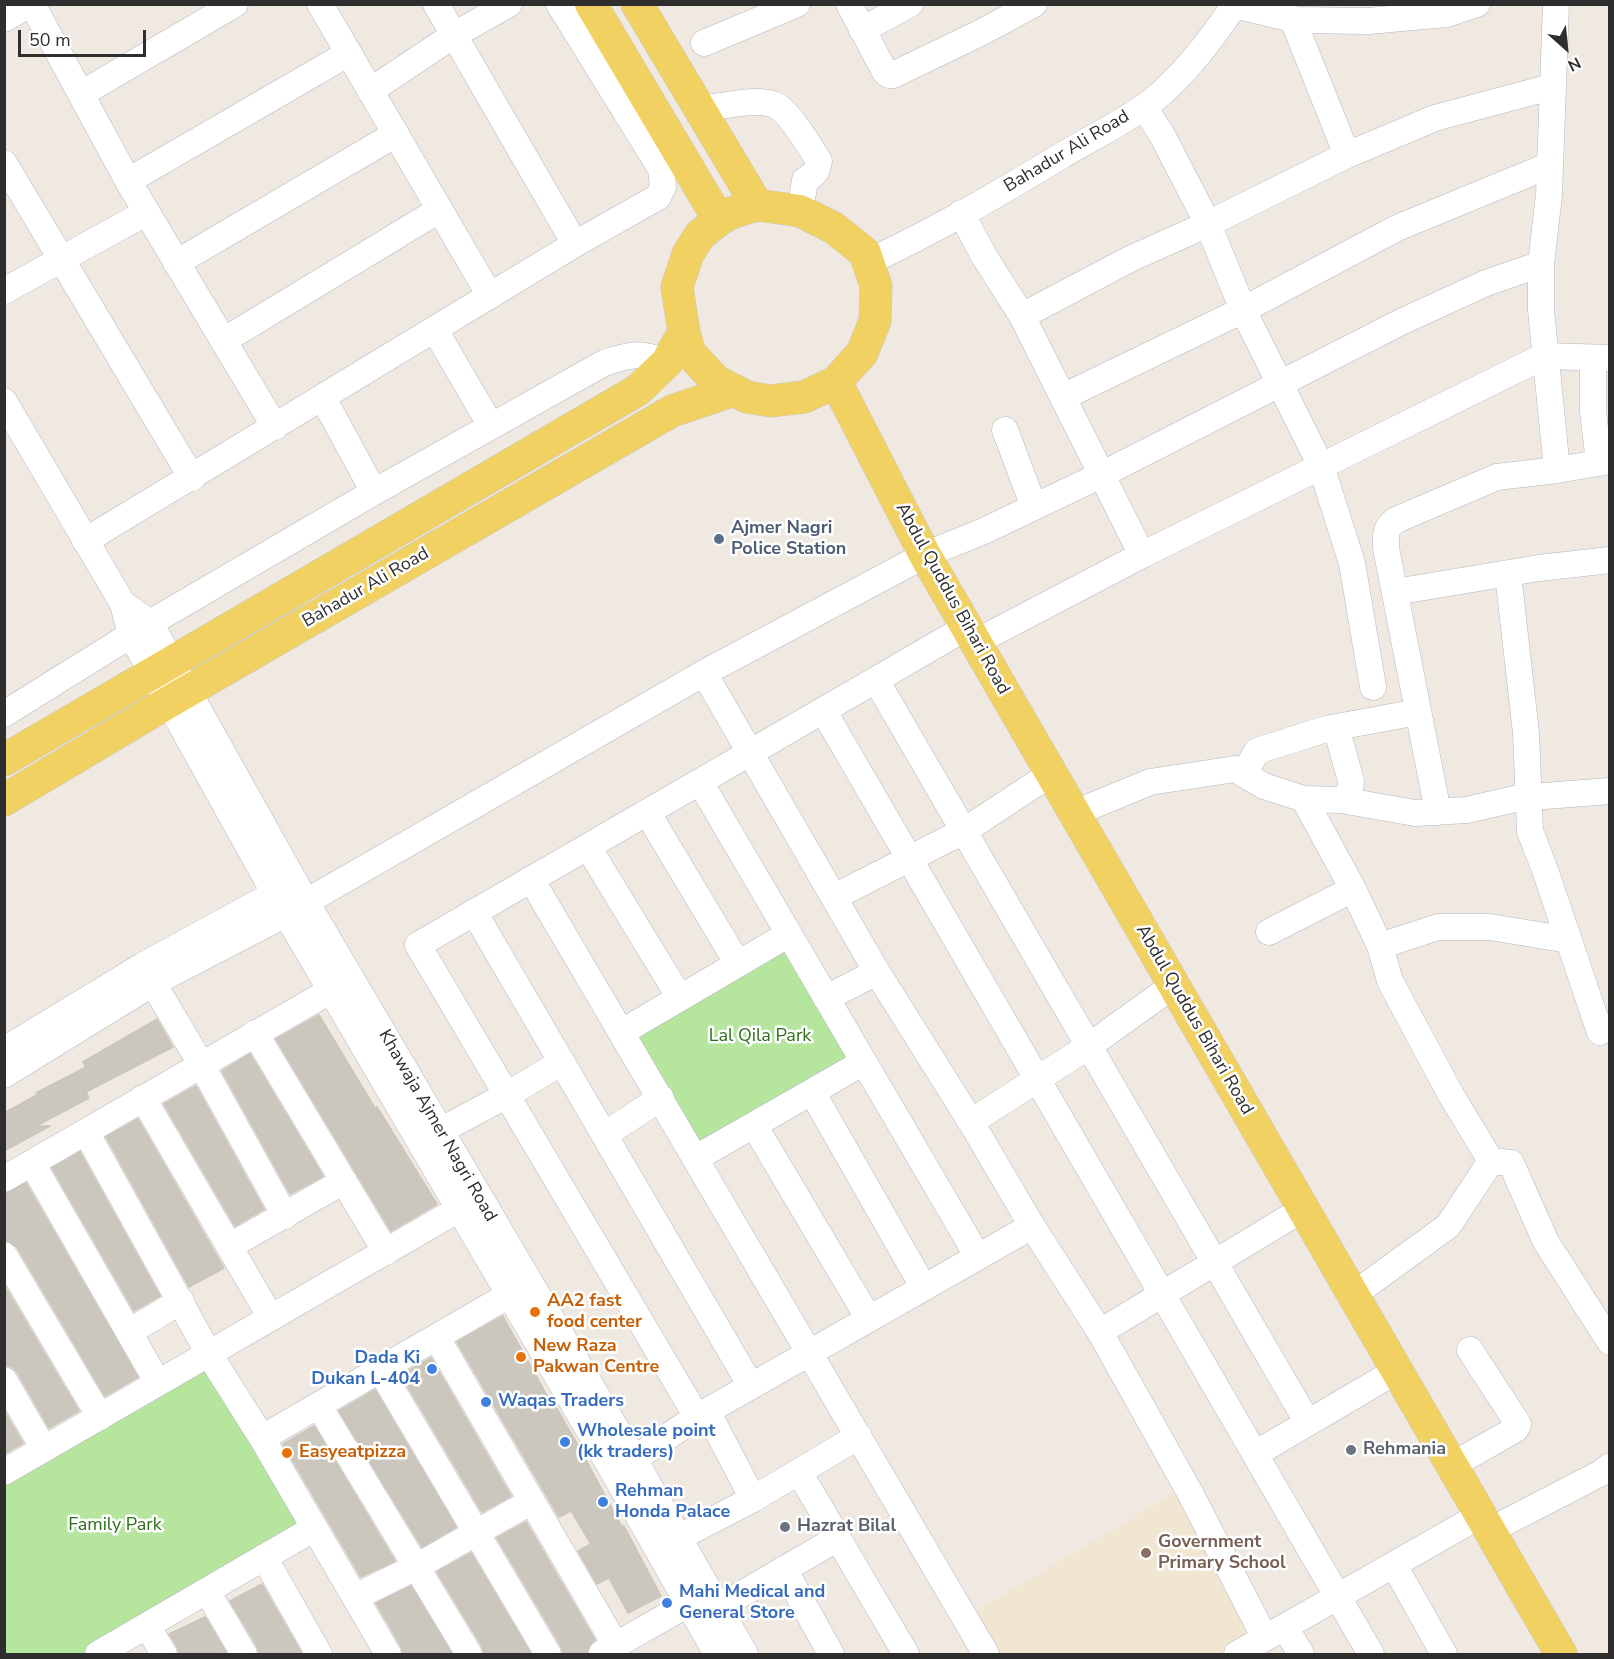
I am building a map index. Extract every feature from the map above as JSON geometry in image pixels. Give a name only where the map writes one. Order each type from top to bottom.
[{"type":"main road","points":[[591,4],[719,220]]},
{"type":"main road","points":[[637,4],[757,205]]},
{"type":"main road","points":[[757,205],[800,211],[834,228],[865,253],[876,286],[875,321],[862,353],[836,382],[804,397],[770,401],[747,397],[716,381],[690,352],[684,332],[677,287],[688,254],[700,235],[719,220],[731,213],[757,205]]},
{"type":"main road","name":"Bahadur Ali Road","points":[[4,759],[638,390],[667,362],[684,332]]},
{"type":"main road","name":"Abdul Quddus Bihari Road","points":[[836,382],[925,555],[1561,1654]]},
{"type":"main road","name":"Bahadur Ali Road","points":[[4,800],[177,697],[672,411],[734,390]]},
{"type":"street","points":[[4,18],[31,4],[128,181],[275,427]]},
{"type":"street","points":[[81,94],[235,4]]},
{"type":"street","points":[[320,4],[490,296]]},
{"type":"street","points":[[436,4],[575,244]]},
{"type":"street","points":[[370,91],[454,35],[509,4]]},
{"type":"street","points":[[85,541],[575,244],[658,197],[663,187],[661,169],[559,4]]},
{"type":"street","points":[[704,44],[797,4]]},
{"type":"street","points":[[849,4],[888,75],[893,75],[982,32],[1034,4]]},
{"type":"street","points":[[862,30],[910,4]]},
{"type":"street","points":[[1556,4],[1551,87],[1549,195],[1541,264],[1540,310],[1557,470]]},
{"type":"street","points":[[1234,5],[1293,20],[1371,13],[1447,14],[1471,5]]},
{"type":"street","name":"Bahadur Ali Road","points":[[868,262],[962,213],[1144,106],[1170,84],[1209,41],[1234,5]]},
{"type":"street","points":[[1293,20],[1347,155]]},
{"type":"street","points":[[128,181],[349,53]]},
{"type":"street","points":[[1023,316],[1130,259],[1208,224],[1347,155],[1435,118],[1551,87]]},
{"type":"street","points":[[700,109],[750,103],[775,105],[781,109],[819,161],[818,169],[813,176],[805,180],[800,211]]},
{"type":"street","points":[[1144,106],[1162,135],[1208,224],[1243,310],[1321,466],[1352,564],[1373,687]]},
{"type":"street","points":[[176,263],[396,134]]},
{"type":"street","points":[[4,163],[192,478]]},
{"type":"street","points":[[1063,397],[1243,310],[1397,228],[1550,165]]},
{"type":"street","points":[[223,341],[440,210]]},
{"type":"street","points":[[4,291],[147,212]]},
{"type":"street","points":[[962,213],[984,256],[1023,316],[1142,555]]},
{"type":"street","points":[[4,1075],[289,903],[704,673],[925,555],[1101,475],[1412,317],[1486,283],[1541,264]]},
{"type":"street","points":[[435,330],[491,426]]},
{"type":"street","points":[[5,713],[141,629],[374,492],[604,363],[644,354],[667,362]]},
{"type":"street","points":[[753,1499],[418,945],[876,680],[1142,555],[1544,356],[1601,358],[1593,411],[1604,462],[1497,477],[1396,520],[1385,531],[1386,548],[1438,812]]},
{"type":"street","points":[[322,398],[374,492]]},
{"type":"street","name":"Khawaja Ajmer Nagri Road","points":[[4,401],[85,541],[141,629],[289,903],[330,991],[611,1468],[718,1608],[745,1654]]},
{"type":"street","points":[[1005,430],[1034,507]]},
{"type":"street","points":[[1395,592],[1610,560]]},
{"type":"street","points":[[1508,574],[1526,733],[1530,831],[1600,1032]]},
{"type":"street","points":[[704,673],[877,972],[1032,1226],[1100,1332],[1189,1491],[1275,1632],[1301,1654]]},
{"type":"street","points":[[876,680],[1308,1423]]},
{"type":"street","points":[[823,710],[1371,1654]]},
{"type":"street","points":[[1244,774],[1257,751],[1336,727],[1418,712]]},
{"type":"street","points":[[1336,727],[1351,782],[1349,801]]},
{"type":"street","points":[[1075,813],[1150,782],[1235,769],[1264,786],[1304,799],[1349,801],[1415,813],[1467,810],[1530,797],[1610,791]]},
{"type":"street","points":[[834,897],[964,831],[1052,773]]},
{"type":"street","points":[[700,782],[978,1257]]},
{"type":"street","points":[[1304,799],[1353,889],[1380,946],[1390,981],[1451,1095],[1491,1161]]},
{"type":"street","points":[[647,812],[738,964]]},
{"type":"street","points":[[588,847],[680,998]]},
{"type":"street","points":[[531,879],[986,1654]]},
{"type":"street","points":[[1269,932],[1353,889]]},
{"type":"street","points":[[4,1050],[142,966],[289,903]]},
{"type":"street","name":"Khawaja Ajmer Nagri Road","points":[[289,903],[440,1131],[634,1459],[679,1557],[688,1604],[717,1654]]},
{"type":"street","points":[[474,912],[751,1386]]},
{"type":"street","points":[[1380,946],[1438,927],[1490,927],[1569,940]]},
{"type":"street","points":[[622,1032],[789,934]]},
{"type":"street","points":[[826,998],[877,972]]},
{"type":"street","points":[[153,983],[201,1064],[285,1216]]},
{"type":"street","points":[[970,1122],[1089,1046],[1174,985]]},
{"type":"street","points":[[4,1179],[330,991]]},
{"type":"street","points":[[255,1033],[386,1252]]},
{"type":"street","points":[[440,1131],[562,1062]]},
{"type":"street","points":[[696,1158],[864,1062]]},
{"type":"street","points":[[812,1092],[924,1288]]},
{"type":"street","points":[[143,1098],[271,1318]]},
{"type":"street","points":[[604,1135],[661,1098]]},
{"type":"street","points":[[754,1125],[869,1319]]},
{"type":"street","points":[[86,1132],[209,1354],[262,1438],[388,1654]]},
{"type":"street","points":[[1353,1295],[1448,1226],[1491,1161]]},
{"type":"street","points":[[1491,1161],[1511,1163],[1546,1242],[1610,1342]]},
{"type":"street","points":[[32,1163],[158,1383]]},
{"type":"street","points":[[230,1246],[344,1181]]},
{"type":"street","points":[[4,1472],[459,1209]]},
{"type":"street","points":[[1100,1332],[1303,1209]]},
{"type":"street","points":[[634,1459],[702,1414],[1032,1226]]},
{"type":"street","points":[[4,1255],[100,1417]]},
{"type":"street","points":[[262,1438],[509,1295]]},
{"type":"street","points":[[129,1332],[181,1301]]},
{"type":"street","points":[[437,1338],[532,1502],[608,1650],[688,1604]]},
{"type":"street","points":[[1451,1466],[1516,1429],[1518,1424],[1470,1350]]},
{"type":"street","points":[[381,1371],[548,1654]]},
{"type":"street","points":[[1255,1454],[1396,1371]]},
{"type":"street","points":[[4,1380],[44,1449]]},
{"type":"street","points":[[319,1406],[470,1654]]},
{"type":"street","points":[[679,1557],[753,1499],[860,1436]]},
{"type":"street","points":[[799,1472],[906,1654]]},
{"type":"street","points":[[1237,1654],[1394,1565],[1484,1523],[1607,1476]]},
{"type":"street","points":[[355,1598],[416,1567],[532,1502]]},
{"type":"street","points":[[98,1654],[313,1529]]},
{"type":"street","points":[[718,1608],[838,1538]]},
{"type":"street","points":[[264,1557],[320,1654]]},
{"type":"street","points":[[1394,1565],[1444,1654]]},
{"type":"street","points":[[784,1569],[831,1654]]},
{"type":"street","points":[[207,1591],[244,1654]]},
{"type":"street","points":[[147,1626],[164,1654]]},
{"type":"shaded area","name":"Government Primary School","points":[[1181,1489],[1265,1638],[1236,1654],[987,1654],[966,1617]]},
{"type":"green space","name":"Lal Qila Park","points":[[789,934],[864,1062],[696,1158],[622,1032]]},
{"type":"green space","name":"Family Park","points":[[209,1354],[313,1529],[98,1654],[5,1654],[4,1472]]},
{"type":"building","points":[[319,1015],[437,1204],[391,1231],[276,1039]]},
{"type":"building","points":[[157,1019],[173,1047],[86,1092],[89,1098],[36,1126],[50,1126],[4,1151],[4,1113],[86,1067],[83,1062]]},
{"type":"building","points":[[250,1054],[323,1176],[290,1194],[222,1071]]},
{"type":"building","points":[[196,1086],[264,1209],[235,1226],[164,1104]]},
{"type":"building","points":[[138,1119],[224,1268],[189,1287],[106,1137]]},
{"type":"building","points":[[80,1152],[160,1296],[134,1311],[52,1168]]},
{"type":"building","points":[[26,1183],[138,1377],[105,1396],[17,1247],[6,1241],[4,1237],[4,1194]]},
{"type":"building","points":[[4,1285],[79,1411],[49,1428],[17,1372],[12,1367],[4,1365]]},
{"type":"building","points":[[503,1316],[549,1399],[551,1398],[578,1445],[622,1527],[624,1526],[661,1596],[628,1613],[609,1578],[597,1584],[578,1551],[591,1544],[571,1511],[559,1517],[457,1342]]},
{"type":"building","points":[[431,1358],[511,1496],[482,1512],[401,1375]]},
{"type":"building","points":[[375,1390],[456,1527],[422,1547],[339,1411]]},
{"type":"building","points":[[4,1411],[23,1443],[4,1454]]},
{"type":"building","points":[[314,1426],[395,1561],[361,1577],[283,1444]]},
{"type":"building","points":[[526,1522],[595,1640],[589,1646],[587,1654],[563,1654],[561,1646],[497,1538]]},
{"type":"building","points":[[471,1553],[531,1654],[484,1654],[482,1646],[437,1572]]},
{"type":"building","points":[[262,1584],[302,1654],[259,1654],[257,1646],[230,1601]]},
{"type":"building","points":[[411,1586],[452,1654],[403,1654],[401,1646],[376,1603]]},
{"type":"building","points":[[205,1617],[227,1654],[179,1654],[169,1634]]},
{"type":"place","name":"Ajmer Nagri Police Station","points":[[719,539]]},
{"type":"place","name":"AA2 fast food center","points":[[535,1312]]},
{"type":"place","name":"New Raza Pakwan Centre","points":[[521,1357]]},
{"type":"place","name":"Dada Ki Dukan L-404","points":[[432,1369]]},
{"type":"place","name":"Waqas Traders","points":[[486,1402]]},
{"type":"place","name":"Wholesale point (kk traders)","points":[[565,1442]]},
{"type":"place","name":"Rehmania","points":[[1351,1450]]},
{"type":"place","name":"Easyeatpizza","points":[[287,1453]]},
{"type":"place","name":"Rehman Honda Palace","points":[[603,1502]]},
{"type":"place","name":"Hazrat Bilal","points":[[785,1527]]},
{"type":"place","name":"Government Primary School","points":[[1146,1553]]},
{"type":"place","name":"Mahi Medical and General Store","points":[[667,1603]]}]
